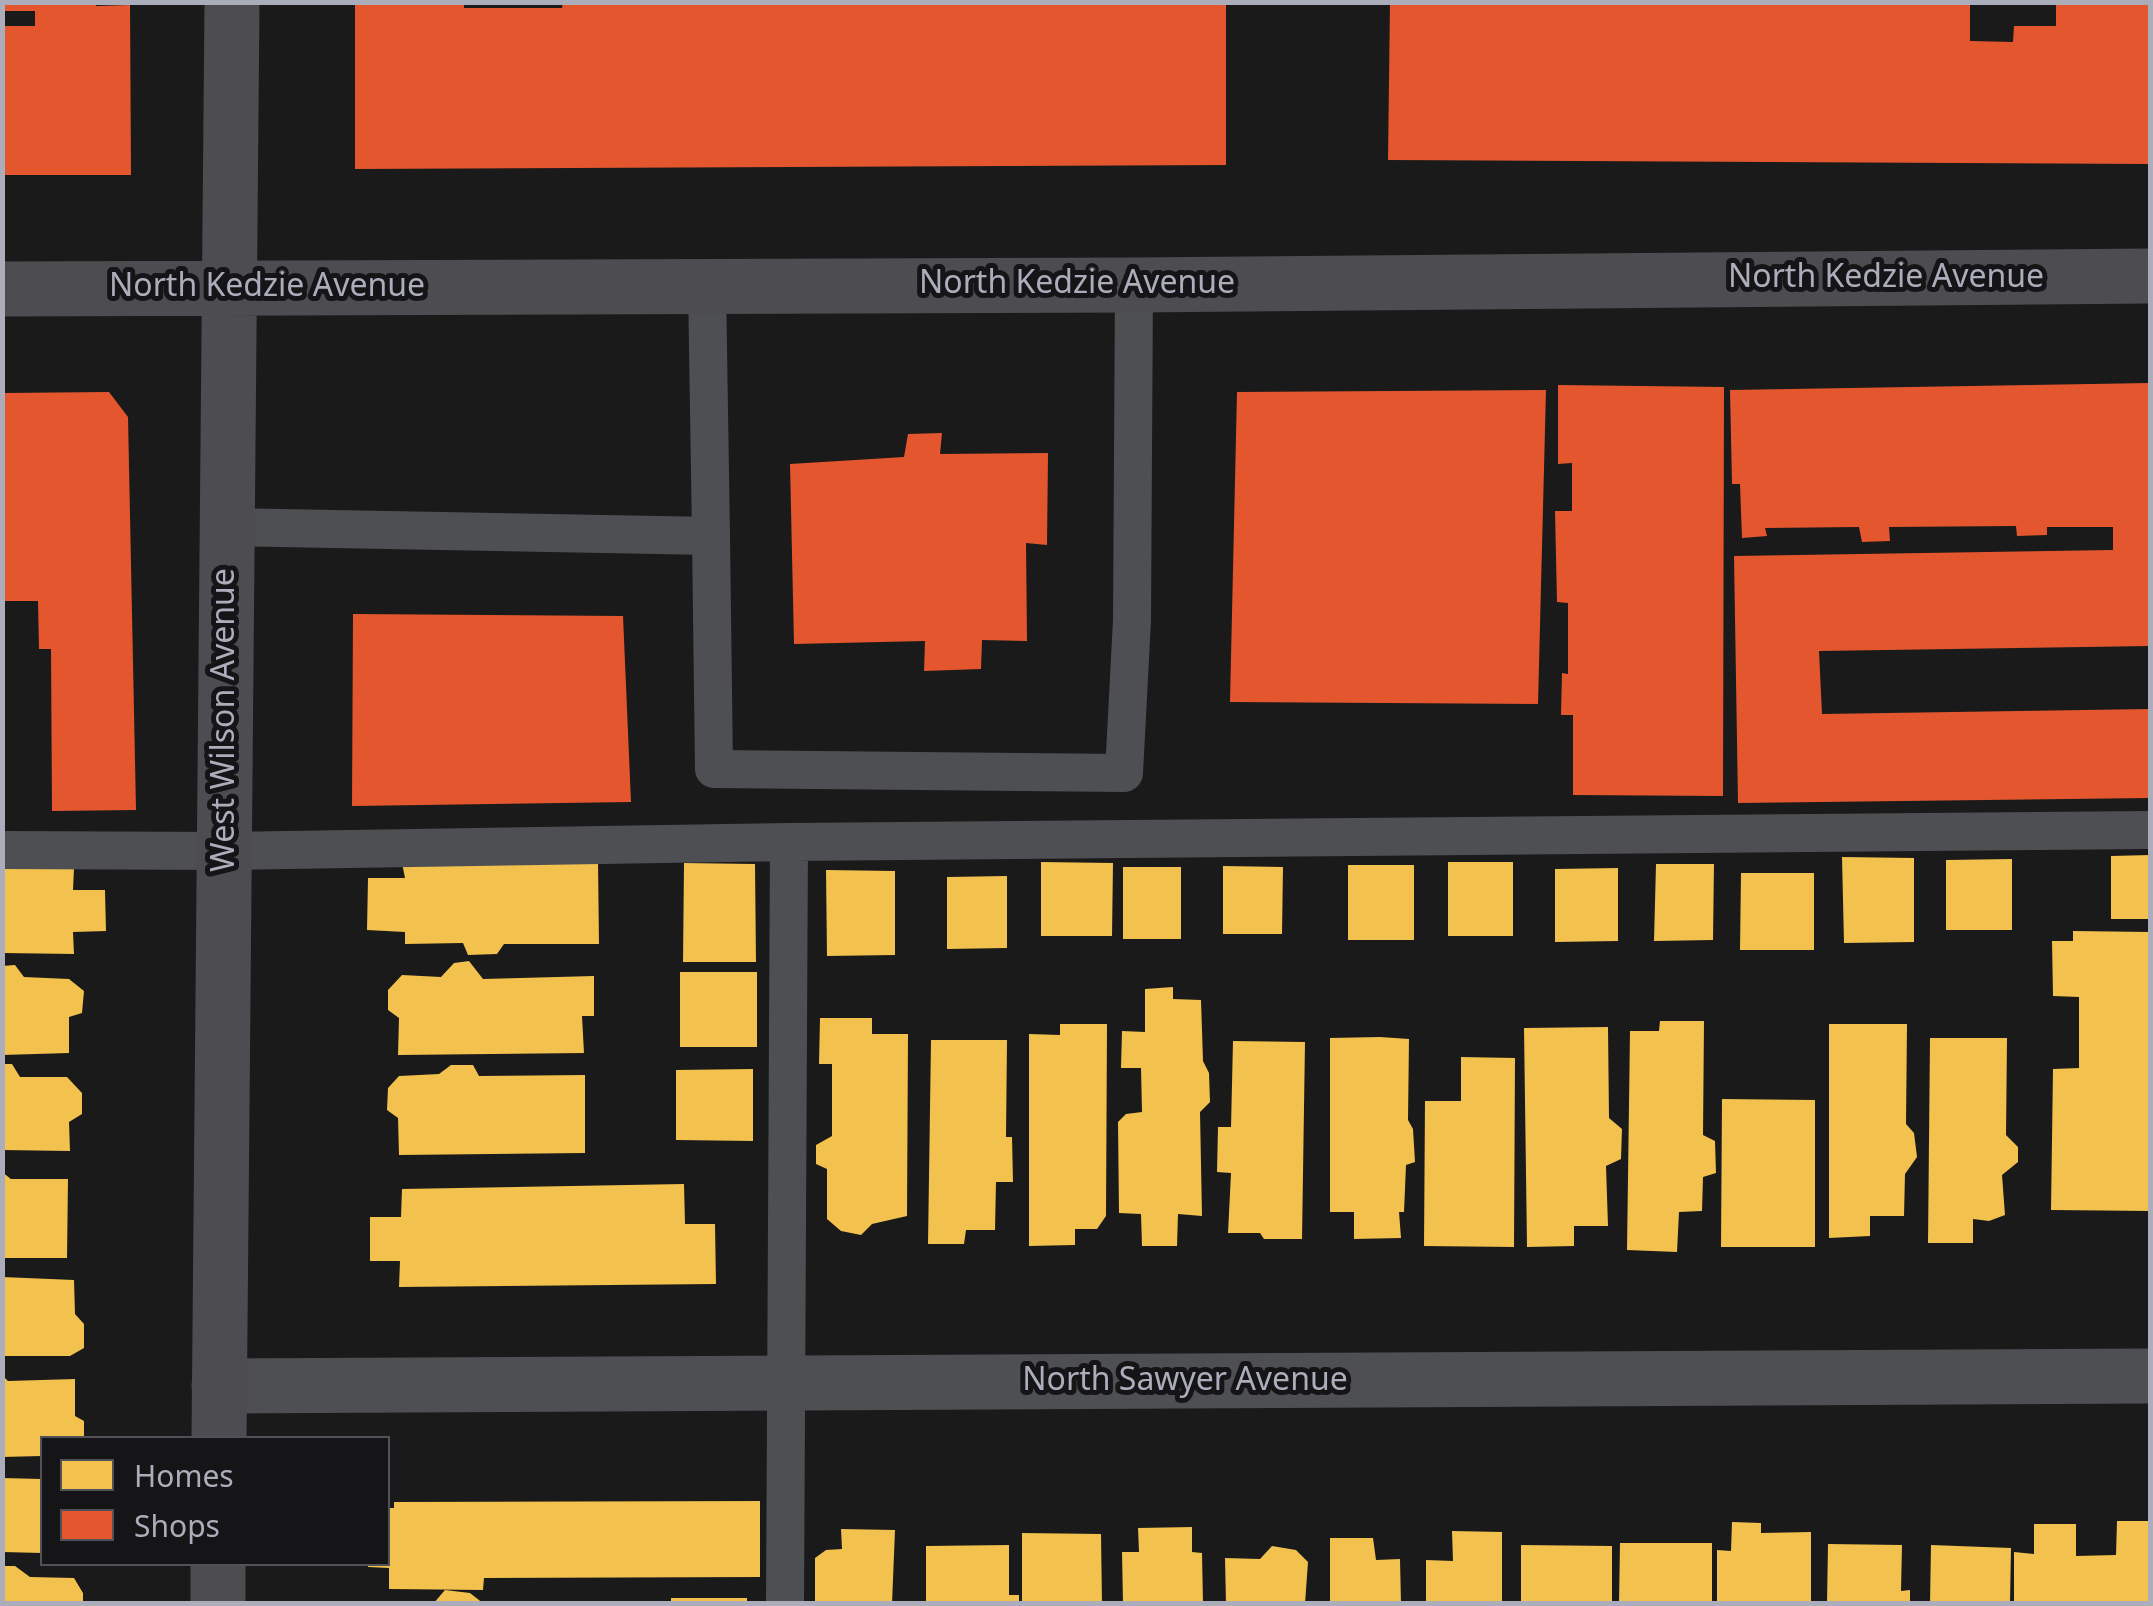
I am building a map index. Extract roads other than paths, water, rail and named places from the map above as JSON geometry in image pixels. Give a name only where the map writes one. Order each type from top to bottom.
[{"type":"main road","name":"West Wilson Avenue","points":[[219,1412],[232,2]]},
{"type":"main road","name":"North Kedzie Avenue","points":[[2,288],[2150,276]]},
{"type":"main road","points":[[218,1566],[218,1604]]},
{"type":"street","name":"North Sawyer Avenue","points":[[219,1412],[786,1383],[2150,1376]]},
{"type":"lane","points":[[707,284],[714,768],[1124,773],[1132,620],[1134,284]]},
{"type":"lane","points":[[226,528],[711,536]]},
{"type":"lane","points":[[2,850],[225,851],[2150,830]]},
{"type":"lane","points":[[785,1604],[788,842]]}]
